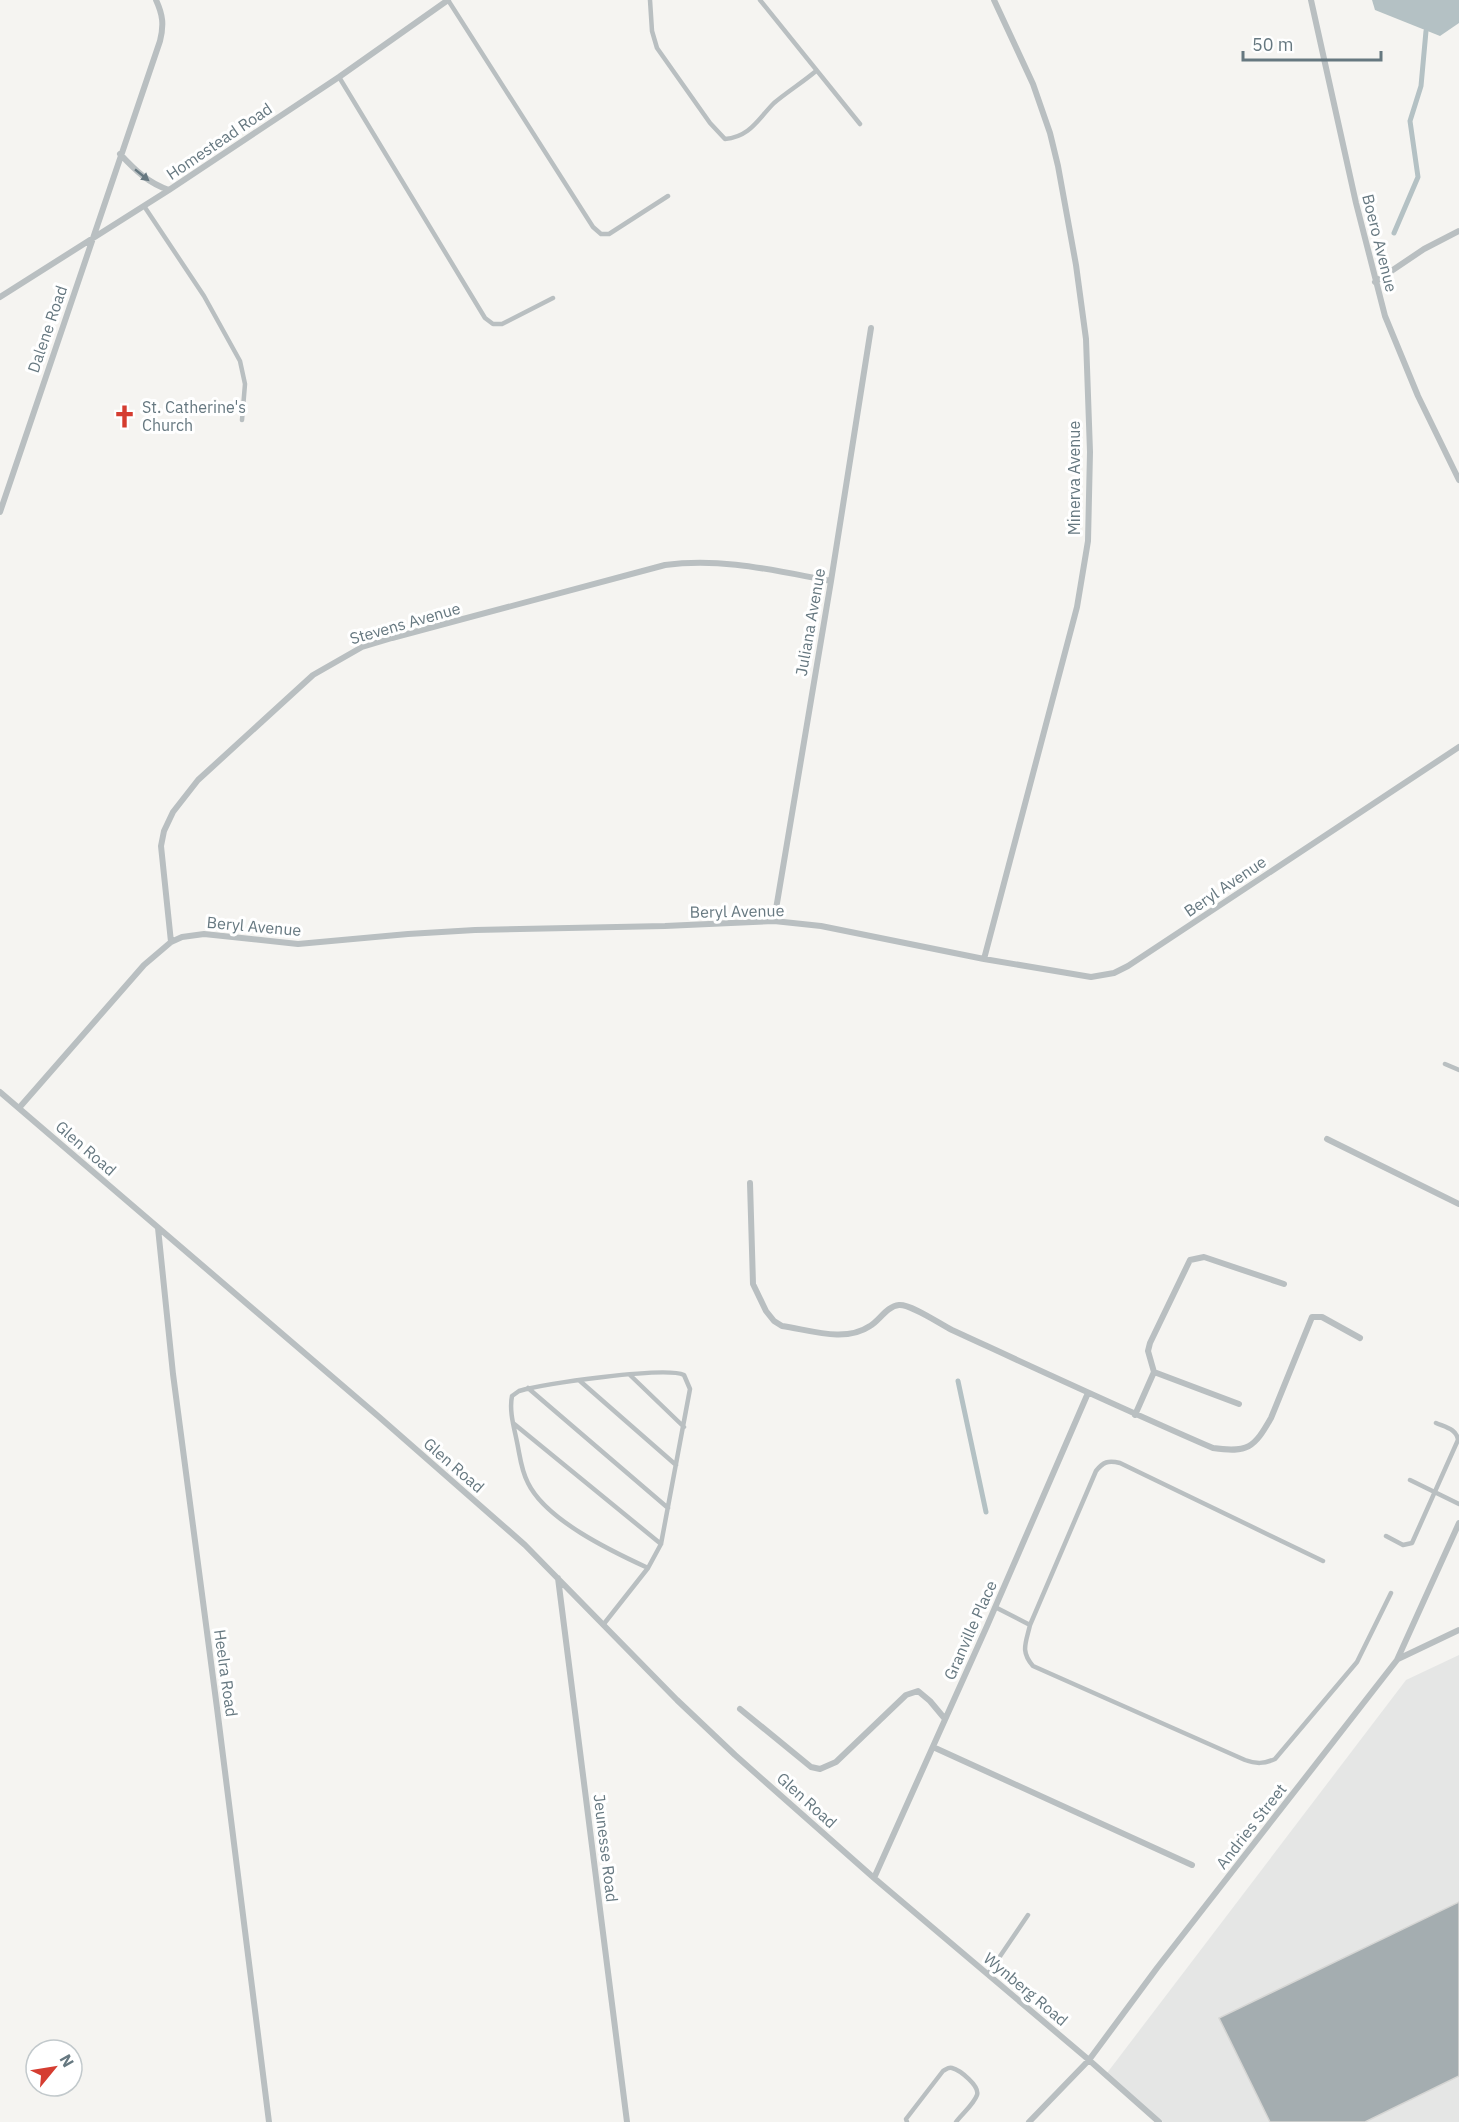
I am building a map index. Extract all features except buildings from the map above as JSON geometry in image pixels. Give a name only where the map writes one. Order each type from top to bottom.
[{"type":"street","name":"Dalene Road","points":[[0,512],[164,27],[156,0]]},
{"type":"street","name":"Homestead Road","points":[[0,297],[169,190],[339,77],[448,0]]},
{"type":"street","name":"Minerva Avenue","points":[[984,959],[1077,607],[1088,541],[1090,452],[1086,339],[1076,265],[1058,166],[1050,133],[1033,84],[994,0]]},
{"type":"street","name":"Boero Avenue","points":[[1311,0],[1356,203],[1375,282],[1392,338],[1459,480]]},
{"type":"street","points":[[120,154],[143,178],[158,187],[169,190]]},
{"type":"street","points":[[1375,282],[1424,249],[1459,231]]},
{"type":"street","name":"Juliana Avenue","points":[[774,921],[871,328]]},
{"type":"street","name":"Stevens Avenue","points":[[171,942],[161,846],[164,831],[173,812],[198,780],[313,675],[345,655],[392,638],[665,566],[695,562],[737,564],[831,581]]},
{"type":"street","name":"Beryl Avenue","points":[[19,1108],[144,965],[171,942],[182,937],[204,934],[298,944],[475,930],[774,921],[821,927],[1090,977],[1114,973],[1128,966],[1459,747]]},
{"type":"street","name":"Glen Road","points":[[0,1092],[516,1537],[558,1577],[676,1700],[874,1878]]},
{"type":"street","points":[[1328,1139],[1459,1204]]},
{"type":"street","points":[[750,1183],[753,1284],[758,1297],[774,1321],[782,1326],[852,1335],[872,1325],[890,1309],[899,1305],[910,1307],[942,1325],[1088,1393],[1213,1448],[1236,1451],[1255,1441],[1272,1418],[1312,1317],[1322,1317],[1360,1338]]},
{"type":"street","name":"Heelra Road","points":[[158,1228],[172,1374],[218,1708],[269,2122]]},
{"type":"street","points":[[1135,1414],[1154,1372],[1148,1351],[1150,1343],[1190,1260],[1204,1257],[1284,1284]]},
{"type":"street","points":[[1154,1372],[1239,1404]]},
{"type":"street","name":"Granville Place","points":[[874,1878],[1088,1393]]},
{"type":"street","name":"Andries Street","points":[[1029,2122],[1089,2060],[1157,1968],[1397,1660],[1459,1523]]},
{"type":"street","name":"Jeunesse Road","points":[[558,1577],[627,2122]]},
{"type":"street","points":[[1397,1660],[1459,1630]]},
{"type":"street","points":[[740,1709],[811,1767],[820,1769],[836,1762],[906,1695],[912,1692],[918,1691],[924,1695],[945,1719]]},
{"type":"street","points":[[933,1747],[1192,1865]]},
{"type":"street","name":"Wynberg Road","points":[[874,1878],[1159,2122]]},
{"type":"lane","points":[[448,0],[593,227],[601,234],[609,234],[668,196]]},
{"type":"lane","points":[[650,0],[652,31],[657,48],[725,139],[735,138],[753,128],[774,104],[816,71]]},
{"type":"lane","points":[[760,0],[860,124]]},
{"type":"lane","points":[[339,77],[485,318],[493,324],[502,324],[553,298]]},
{"type":"lane","points":[[144,206],[204,296],[240,361],[245,384],[242,420]]},
{"type":"lane","points":[[1445,1064],[1459,1070]]},
{"type":"lane","points":[[603,1625],[648,1568],[661,1544],[690,1389],[684,1375],[669,1371],[528,1389],[512,1396],[510,1404],[522,1469],[535,1494],[586,1537],[648,1568]]},
{"type":"lane","points":[[630,1375],[684,1427]]},
{"type":"lane","points":[[580,1381],[676,1465]]},
{"type":"lane","points":[[528,1389],[668,1508]]},
{"type":"lane","points":[[513,1423],[661,1544]]},
{"type":"lane","points":[[1386,1536],[1403,1545],[1412,1542],[1458,1440],[1458,1435],[1454,1431],[1436,1423]]},
{"type":"lane","points":[[1323,1561],[1120,1463],[1110,1461],[1103,1463],[1096,1471],[1030,1625],[1024,1650],[1026,1657],[1033,1666],[1245,1760],[1252,1763],[1267,1763],[1275,1759],[1357,1662],[1391,1593]]},
{"type":"lane","points":[[1410,1480],[1459,1504]]},
{"type":"lane","points":[[994,1607],[1030,1625]]},
{"type":"lane","points":[[987,1974],[1028,1915]]},
{"type":"lane","points":[[907,2122],[906,2118],[947,2068],[954,2068],[978,2090],[977,2096],[956,2122]]},
{"type":"shaded area","points":[[1372,0],[1459,0],[1459,23],[1440,36],[1375,10]]},
{"type":"shaded area","points":[[1459,1655],[1459,2122],[1163,2122],[1104,2077],[1406,1680]]},
{"type":"waterway","points":[[1394,233],[1418,177],[1410,121],[1421,86],[1426,31]]},
{"type":"waterway","points":[[958,1381],[986,1512]]},
{"type":"place","name":"St. Catherine's Church","points":[[124,416]]}]
